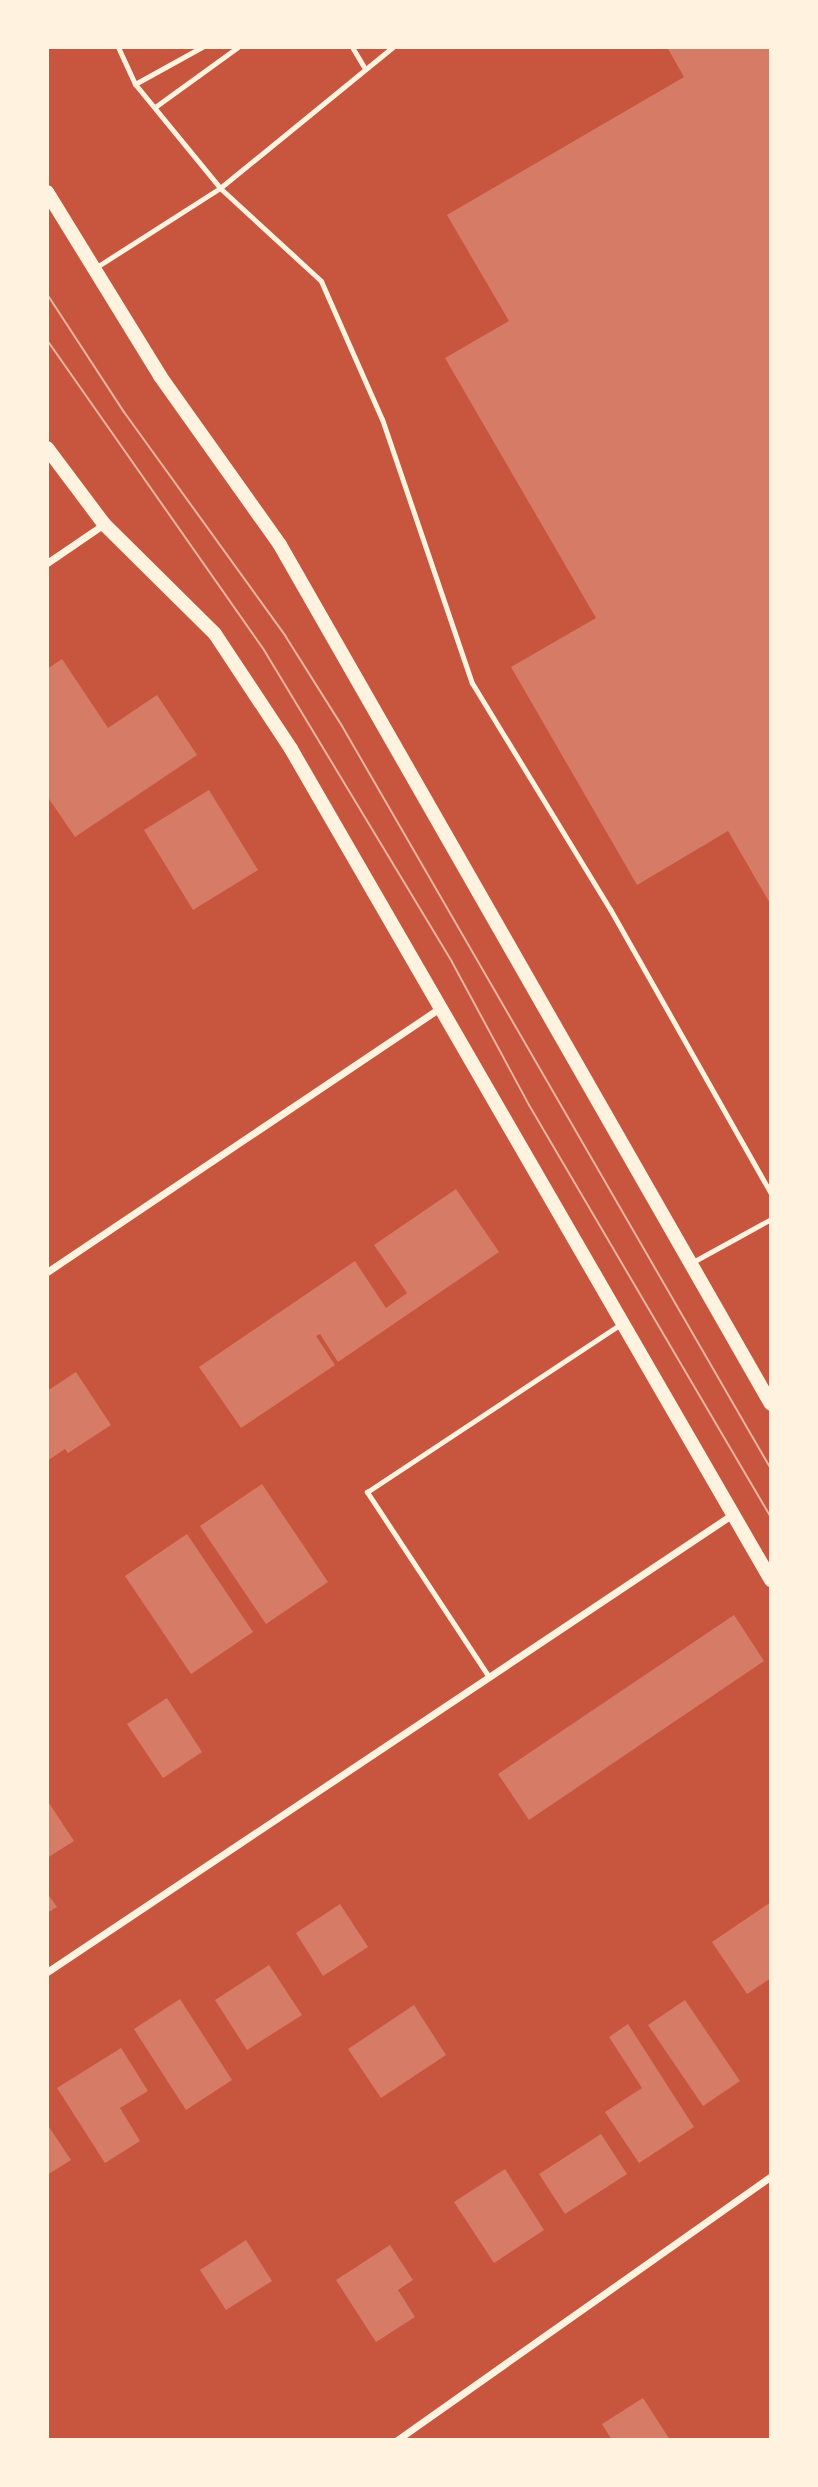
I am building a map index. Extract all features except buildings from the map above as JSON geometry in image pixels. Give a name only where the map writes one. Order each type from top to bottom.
[{"type":"main road","points":[[47,192],[160,376],[280,545],[771,1404]]},
{"type":"main road","points":[[47,448],[104,524],[215,634],[291,749],[443,1007],[771,1580]]},
{"type":"street","points":[[47,563],[104,524]]},
{"type":"street","points":[[47,1272],[443,1007]]},
{"type":"street","points":[[47,1972],[734,1514]]},
{"type":"street","points":[[397,2440],[771,2176]]},
{"type":"lane","points":[[118,47],[135,83],[220,188],[321,281],[382,419],[472,683],[610,909],[771,1194]]},
{"type":"lane","points":[[135,83],[202,47]]},
{"type":"lane","points":[[155,107],[239,47]]},
{"type":"lane","points":[[352,47],[364,67]]},
{"type":"lane","points":[[93,269],[220,188],[364,67],[393,47]]},
{"type":"lane","points":[[691,1264],[771,1219]]},
{"type":"lane","points":[[489,1677],[367,1492],[623,1323]]},
{"type":"tram line","points":[[47,294],[124,412],[286,637],[342,726],[771,1469]]},
{"type":"tram line","points":[[47,340],[264,650],[452,962],[529,1105],[771,1517]]}]
